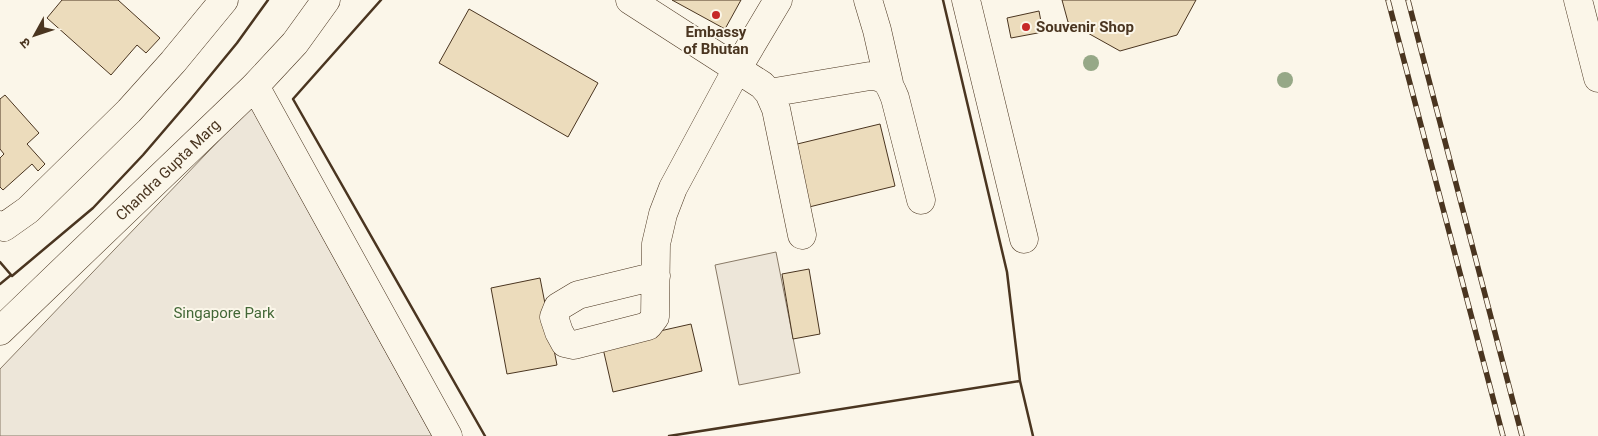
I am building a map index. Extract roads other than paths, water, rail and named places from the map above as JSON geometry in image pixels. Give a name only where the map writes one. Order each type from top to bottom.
[{"type":"street","points":[[0,225],[4,227],[28,210],[130,111],[224,0]]},
{"type":"street","name":"Chandra Gupta Marg","points":[[0,330],[255,86],[294,43],[326,0]]},
{"type":"street","points":[[630,0],[762,85],[769,93],[776,109],[802,235]]},
{"type":"street","points":[[656,276],[656,244],[673,188],[737,69],[778,0]]},
{"type":"street","points":[[868,0],[921,200]]},
{"type":"street","points":[[966,0],[1024,239]]},
{"type":"street","points":[[1578,0],[1597,66]]},
{"type":"street","points":[[769,93],[870,76],[881,77],[889,83]]},
{"type":"street","points":[[255,86],[448,436]]},
{"type":"railway","points":[[1388,0],[1503,436]]},
{"type":"railway","points":[[1408,0],[1522,436]]},
{"type":"place","name":"Embassy of Bhutan","points":[[716,15]]},
{"type":"place","name":"Souvenir Shop","points":[[1026,27]]},
{"type":"park label","name":"Singapore Park","points":[[224,313]]}]
